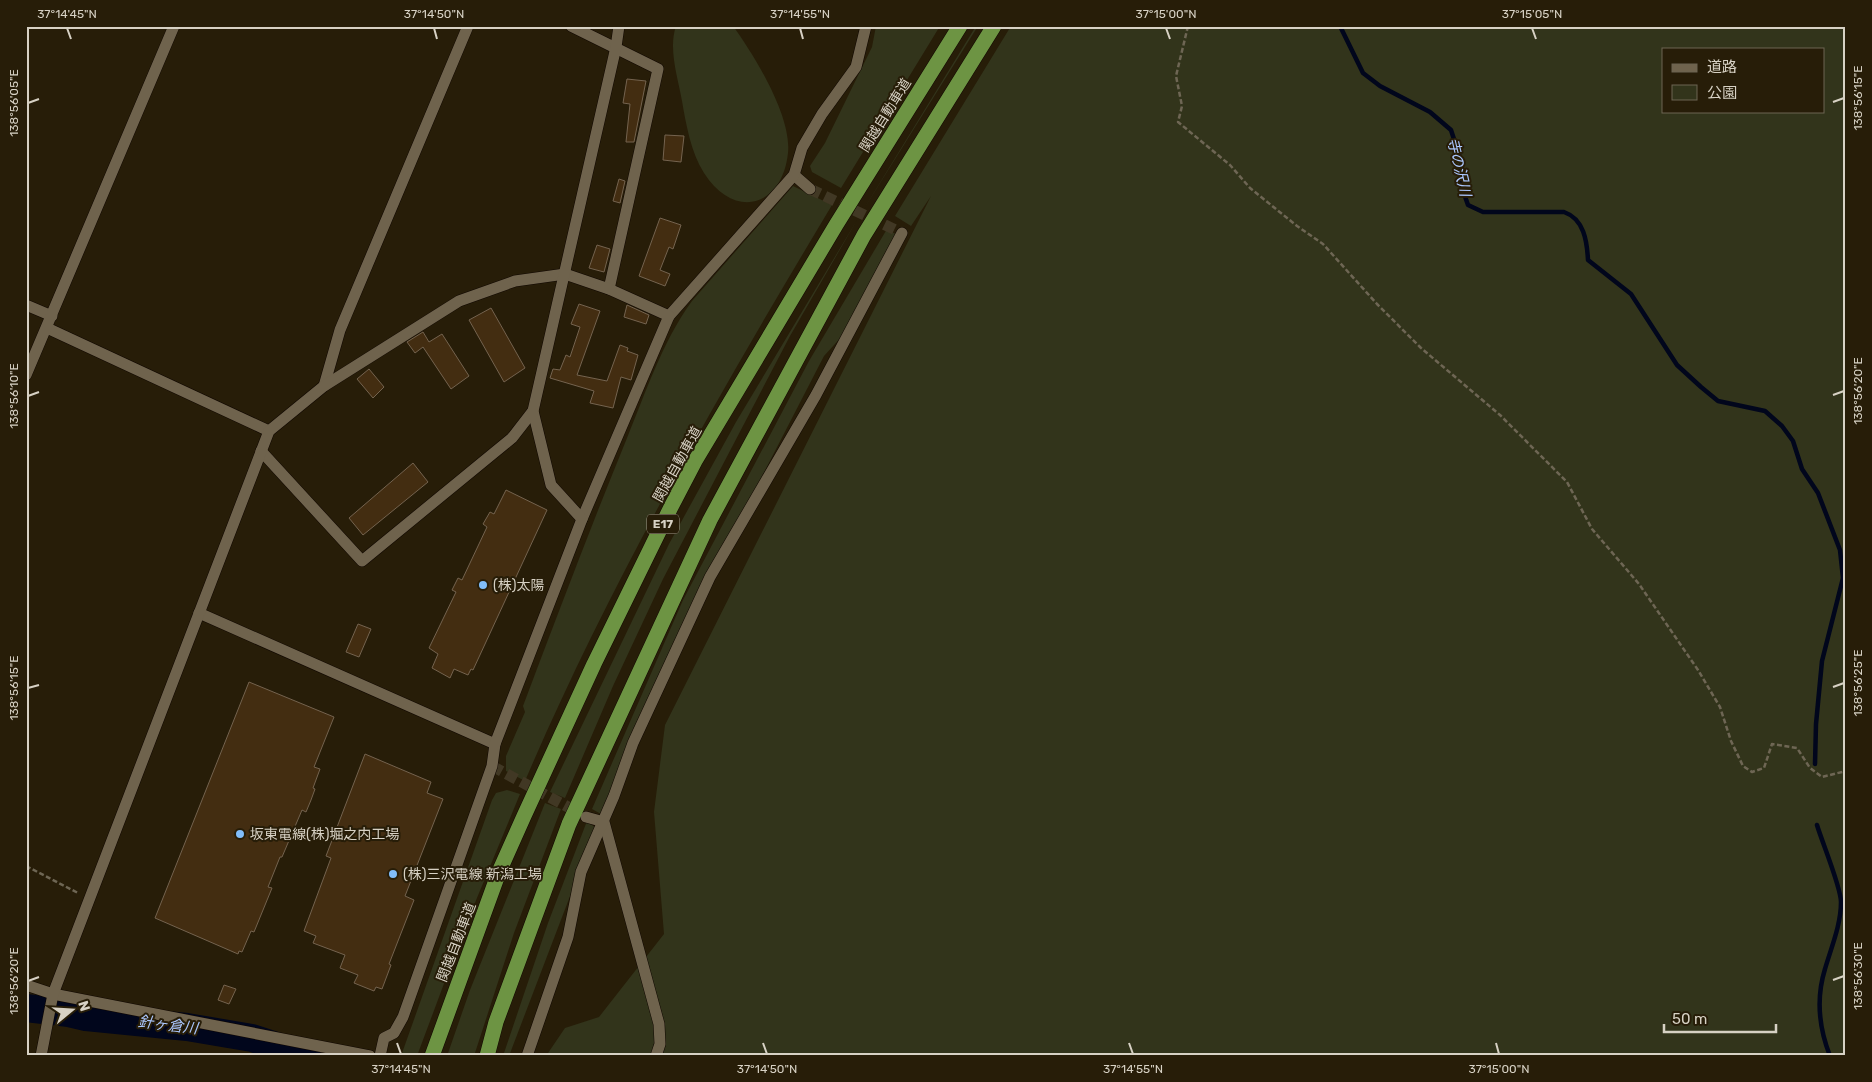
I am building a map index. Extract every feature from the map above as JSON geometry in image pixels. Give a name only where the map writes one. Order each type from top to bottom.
[{"type":"highway","name":"関越自動車道","points":[[432,1056],[496,881],[524,816],[594,664],[675,499],[695,461],[836,225],[960,26]]},
{"type":"highway","points":[[487,1056],[496,1022],[569,824],[710,520],[864,235],[994,26]]},
{"type":"street","points":[[26,375],[174,26]]},
{"type":"street","points":[[324,386],[340,330],[468,26]]},
{"type":"street","points":[[571,26],[658,69],[609,289]]},
{"type":"street","points":[[261,451],[362,561],[512,438],[533,411],[616,47],[619,26]]},
{"type":"street","points":[[380,1056],[384,1038],[394,1033],[403,1018],[492,766],[495,744],[582,519],[670,316],[794,175],[802,148],[822,114],[856,67],[866,26]]},
{"type":"street","points":[[794,175],[810,189]]},
{"type":"street","points":[[526,1056],[568,936],[582,872],[604,822],[633,743],[710,577],[816,395],[902,233]]},
{"type":"street","points":[[41,1056],[53,994],[269,431],[324,386],[459,300],[514,281],[565,274],[609,289],[670,316]]},
{"type":"street","points":[[26,306],[52,316]]},
{"type":"street","points":[[47,328],[269,431]]},
{"type":"street","points":[[533,411],[551,485],[582,519]]},
{"type":"street","points":[[199,613],[495,744]]},
{"type":"street","points":[[586,817],[604,822]]},
{"type":"street","points":[[604,822],[659,1024],[660,1044],[656,1056]]},
{"type":"street","points":[[26,985],[53,994],[370,1056]]},
{"type":"path","points":[[1188,26],[1176,76],[1182,106],[1178,122],[1230,165],[1250,188],[1297,226],[1323,244],[1377,304],[1421,348],[1500,415],[1567,482],[1592,529],[1638,584],[1698,670],[1720,707],[1731,741],[1744,766],[1752,772],[1764,768],[1772,744],[1797,748],[1810,768],[1822,777],[1846,771]]},
{"type":"path","points":[[26,866],[90,899]]},
{"type":"green space","points":[[676,26],[733,26],[761,69],[778,104],[788,138],[788,153],[784,172],[777,186],[767,196],[755,201],[742,202],[729,197],[716,188],[699,165],[685,119],[674,64],[673,44]]},
{"type":"green space","points":[[876,26],[940,26],[841,188],[812,172],[810,166],[825,143],[872,47]]},
{"type":"green space","points":[[976,26],[978,26],[862,212]]},
{"type":"green space","points":[[1011,26],[1846,26],[1846,1056],[546,1056],[565,1028],[599,1017],[664,934],[654,812],[665,725],[931,196],[911,226],[895,216]]},
{"type":"green space","points":[[793,186],[832,205],[708,416],[630,560],[558,706],[525,781],[506,771],[506,756],[525,712],[523,706],[574,571],[663,350],[692,301]]},
{"type":"green space","points":[[857,220],[790,336],[663,579],[613,686],[565,798],[550,792],[669,544],[736,422]]},
{"type":"green space","points":[[887,229],[897,235],[844,334],[824,356],[710,577],[601,814],[592,809],[683,600],[809,361]]},
{"type":"green space","points":[[507,790],[520,794],[467,922],[417,1056],[401,1056],[492,800],[496,793]]},
{"type":"green space","points":[[545,803],[561,809],[514,933],[474,1056],[447,1056],[470,990]]},
{"type":"green space","points":[[587,821],[598,830],[580,870],[509,1056],[503,1056],[548,923]]},
{"type":"building","points":[[627,79],[646,81],[634,142],[626,142],[630,104],[623,103]]},
{"type":"building","points":[[665,135],[684,136],[681,162],[663,160]]},
{"type":"building","points":[[619,179],[625,181],[620,203],[613,201]]},
{"type":"building","points":[[660,218],[681,225],[673,249],[669,247],[660,270],[670,274],[665,286],[639,276]]},
{"type":"building","points":[[597,245],[610,249],[604,272],[589,268]]},
{"type":"building","points":[[579,304],[600,311],[577,375],[607,381],[620,345],[628,348],[627,351],[638,355],[631,380],[621,377],[613,408],[590,403],[594,391],[550,378],[553,369],[560,370],[566,355],[570,357],[580,327],[571,324]]},
{"type":"building","points":[[627,305],[649,315],[646,324],[624,317]]},
{"type":"building","points":[[491,308],[525,368],[504,382],[469,320]]},
{"type":"building","points":[[423,332],[429,342],[442,334],[469,376],[451,389],[423,347],[415,353],[407,342]]},
{"type":"building","points":[[369,369],[384,387],[373,398],[357,379]]},
{"type":"building","points":[[413,463],[428,482],[363,535],[349,518]]},
{"type":"building","name":"(株)太陽","points":[[506,490],[547,510],[473,670],[471,669],[468,675],[454,669],[450,678],[432,668],[438,654],[429,648],[456,592],[452,590],[458,578],[462,580],[487,527],[483,524],[490,512],[494,514]]},
{"type":"building","points":[[358,624],[371,629],[359,657],[346,652]]},
{"type":"building","name":"坂東電線(株)堀之内工場","points":[[249,682],[334,717],[314,767],[320,769],[311,800],[306,812],[302,810],[282,857],[280,857],[268,887],[272,888],[254,932],[251,931],[242,952],[239,951],[238,954],[155,918]]},
{"type":"building","name":"(株)三沢電線 新潟工場","points":[[365,754],[431,782],[427,793],[443,799],[405,896],[414,900],[389,964],[391,965],[382,989],[376,987],[374,991],[354,983],[358,975],[340,968],[345,955],[313,943],[316,936],[304,931],[331,858],[326,856]]},
{"type":"building","points":[[224,985],[236,989],[229,1004],[218,1000]]},
{"type":"waterway","name":"寺の沢川","points":[[1340,26],[1363,73],[1380,86],[1430,112],[1451,130],[1462,164],[1460,182],[1468,205],[1483,212],[1564,212],[1571,215],[1580,225],[1583,232],[1587,245],[1588,260],[1631,294],[1677,365],[1718,401],[1765,411],[1782,426],[1793,441],[1802,469],[1818,493],[1840,550],[1843,578],[1822,661],[1816,724],[1815,764]]},
{"type":"waterway","points":[[1817,825],[1835,876],[1841,902],[1838,928],[1820,991],[1821,1024],[1830,1056]]},
{"type":"waterway","name":"針ヶ倉川","points":[[26,1008],[86,1017],[187,1027],[252,1038],[307,1056]]},
{"type":"tunnel","points":[[810,189],[902,233]]},
{"type":"tunnel","points":[[492,766],[581,814]]},
{"type":"place","name":"(株)太陽","points":[[483,585]]},
{"type":"place","name":"坂東電線(株)堀之内工場","points":[[240,834]]},
{"type":"place","name":"(株)三沢電線 新潟工場","points":[[393,874]]}]
